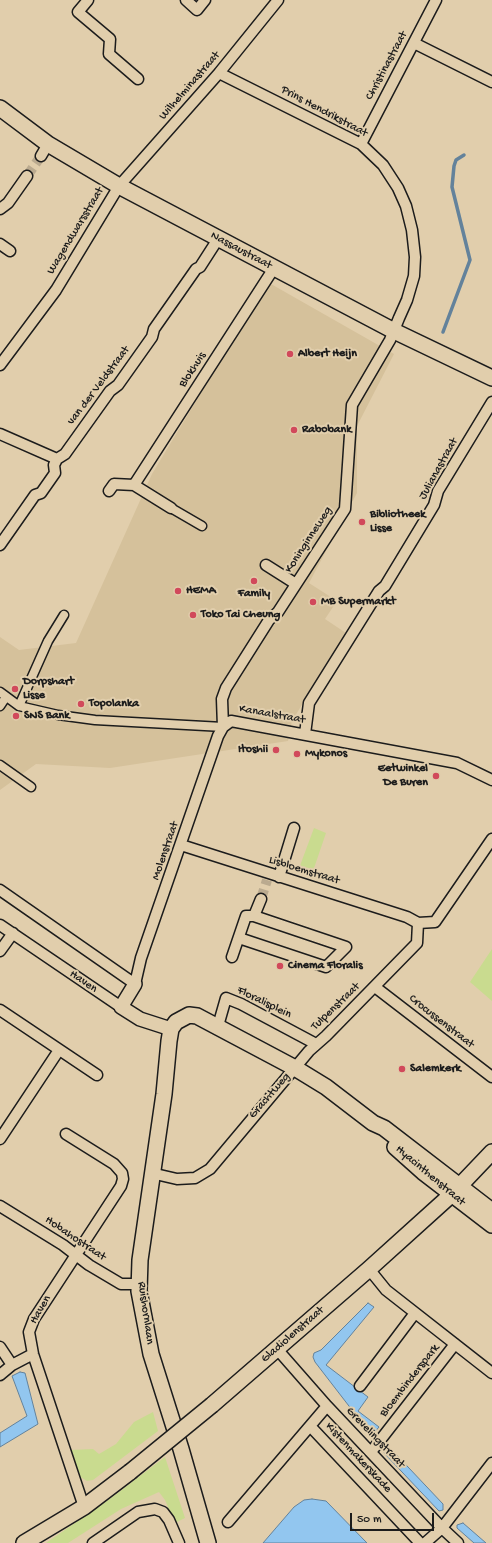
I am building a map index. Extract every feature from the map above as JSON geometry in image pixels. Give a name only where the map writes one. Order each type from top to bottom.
[{"type":"main road","name":"Nassaustraat","points":[[0,108],[44,150],[119,186],[394,331],[492,378]]},
{"type":"main road","name":"Grachtweg","points":[[171,1029],[176,1022],[189,1015],[197,1016],[295,1068]]},
{"type":"main road","name":"Ruishornlaan","points":[[171,1029],[164,1094],[151,1173],[140,1260],[139,1284],[144,1324],[151,1354],[181,1449],[208,1543]]},
{"type":"main road","name":"Hyacinthenstraat","points":[[295,1068],[326,1087],[373,1123],[380,1134],[456,1190],[492,1211]]},
{"type":"main road","name":"Gladiolenstraat","points":[[24,1543],[84,1507],[130,1472],[212,1405],[369,1269],[456,1190],[492,1152]]},
{"type":"main road","name":"Hyacinthenstraat","points":[[456,1190],[492,1226]]},
{"type":"street","points":[[88,0],[78,12],[110,38],[109,54],[138,79]]},
{"type":"street","points":[[186,0],[197,10],[205,0]]},
{"type":"street","name":"Wilhelminastraat","points":[[119,186],[220,73],[278,0]]},
{"type":"street","name":"Christinastraat","points":[[361,144],[436,0]]},
{"type":"street","points":[[414,43],[492,82]]},
{"type":"street","name":"Prins Hendrikstraat","points":[[220,73],[361,144],[383,165],[398,188],[406,206],[412,230],[414,257],[414,276],[407,300],[394,331]]},
{"type":"street","points":[[0,209],[8,203],[27,176]]},
{"type":"street","name":"Wagendwarsstraat","points":[[0,365],[56,290],[119,186]]},
{"type":"street","name":"van der Veldstraat","points":[[57,459],[66,454],[110,391],[118,385],[152,337],[154,329],[196,269],[200,267],[218,239]]},
{"type":"street","points":[[0,244],[10,251]]},
{"type":"street","name":"Blokhuis","points":[[134,485],[274,268]]},
{"type":"street","name":"Koninginneweg","points":[[223,727],[222,699],[226,688],[269,620],[278,612],[345,509],[352,405],[394,331]]},
{"type":"street","name":"Julianastraat","points":[[305,734],[309,703],[379,591],[385,586],[434,505],[438,491],[492,402]]},
{"type":"street","points":[[0,434],[57,459],[54,465],[55,473],[41,493],[35,495],[0,545]]},
{"type":"street","points":[[110,491],[114,484],[134,485],[202,526]]},
{"type":"street","points":[[266,565],[296,584]]},
{"type":"street","points":[[18,706],[48,641],[64,615]]},
{"type":"street","points":[[0,706],[3,694]]},
{"type":"street","name":"Kanaalstraat","points":[[3,694],[18,706],[58,715],[95,720],[223,727],[231,721],[305,734],[457,763],[492,780]]},
{"type":"street","name":"Molenstraat","points":[[135,984],[141,958],[218,736],[223,727]]},
{"type":"street","points":[[0,765],[31,787]]},
{"type":"street","points":[[278,877],[294,828]]},
{"type":"street","points":[[418,923],[435,922],[492,839]]},
{"type":"street","name":"Lisbloemstraat","points":[[181,845],[268,877],[278,877],[407,917],[418,923]]},
{"type":"street","points":[[0,890],[135,984],[121,1007]]},
{"type":"street","points":[[254,916],[260,899]]},
{"type":"street","points":[[232,957],[246,916],[254,916],[346,947],[326,967],[239,938]]},
{"type":"street","name":"Tulpenstraat","points":[[295,1068],[316,1044],[375,987],[417,943],[418,923]]},
{"type":"street","name":"Haven","points":[[0,925],[140,1019],[171,1029]]},
{"type":"street","points":[[0,951],[13,933]]},
{"type":"street","name":"Crocussenstraat","points":[[375,987],[492,1077]]},
{"type":"street","name":"Floralisplein","points":[[218,1026],[226,998],[242,1004],[316,1044]]},
{"type":"street","points":[[0,1010],[97,1075]]},
{"type":"street","points":[[0,1140],[59,1050]]},
{"type":"street","name":"Grachtweg","points":[[151,1173],[177,1179],[195,1178],[210,1169],[269,1097],[295,1068]]},
{"type":"street","name":"Haven","points":[[66,1134],[114,1164],[122,1173],[121,1186],[34,1319],[29,1332],[33,1354],[84,1507]]},
{"type":"street","name":"Hobahostraat","points":[[0,1206],[89,1265],[121,1284],[139,1284]]},
{"type":"street","name":"Bloembinderspark","points":[[369,1269],[386,1290],[492,1373]]},
{"type":"street","points":[[360,1386],[415,1312]]},
{"type":"street","name":"Bloembinderspark","points":[[371,1452],[455,1344]]},
{"type":"street","points":[[0,1347],[12,1365]]},
{"type":"street","name":"Grevelingstraat","points":[[277,1349],[327,1406],[458,1543]]},
{"type":"street","points":[[0,1375],[12,1365],[33,1354]]},
{"type":"street","name":"Kistenmakerskade","points":[[228,1522],[327,1406]]},
{"type":"street","name":"Kistenmakerskade","points":[[310,1426],[420,1543]]},
{"type":"street","points":[[425,1543],[442,1528],[492,1463]]},
{"type":"street","points":[[93,1543],[138,1512],[155,1509],[163,1512],[169,1520],[179,1543]]},
{"type":"shaded area","points":[[271,284],[394,354],[357,426],[357,493],[309,583],[337,601],[325,619],[346,633],[292,721],[288,741],[110,768],[36,764],[0,790],[0,637],[19,650],[76,643],[152,474],[245,320]]},
{"type":"green space","points":[[314,828],[326,833],[312,874],[298,871]]},
{"type":"green space","points":[[492,949],[492,1001],[470,982]]},
{"type":"green space","points":[[153,1412],[158,1431],[93,1480],[87,1481],[77,1475],[70,1450],[93,1449],[99,1454],[116,1444],[134,1422]]},
{"type":"green space","points":[[165,1457],[185,1518],[175,1523],[165,1500],[159,1492],[121,1509],[68,1543],[46,1543],[111,1498]]},
{"type":"water","points":[[368,1303],[374,1307],[326,1365],[368,1397],[358,1411],[379,1427],[373,1434],[369,1432],[315,1362],[313,1357],[314,1353],[321,1350]]},
{"type":"water","points":[[20,1372],[25,1373],[38,1424],[0,1447],[0,1433],[27,1416],[12,1376]]},
{"type":"water","points":[[386,1449],[391,1449],[443,1504],[443,1510],[439,1511],[384,1453]]},
{"type":"water","points":[[312,1499],[326,1501],[367,1543],[263,1543],[294,1507],[304,1500]]},
{"type":"water","points":[[463,1523],[486,1543],[474,1543],[457,1528],[457,1525]]},
{"type":"waterway","points":[[443,332],[470,260],[452,187],[456,160],[464,155]]},
{"type":"tunnel","points":[[27,176],[41,156]]},
{"type":"tunnel","points":[[261,899],[267,880]]},
{"type":"place","name":"Albert Heijn","points":[[290,354]]},
{"type":"place","name":"Rabobank","points":[[294,430]]},
{"type":"place","name":"Bibliotheek Lisse","points":[[362,522]]},
{"type":"place","name":"Family","points":[[254,581]]},
{"type":"place","name":"HEMA","points":[[178,591]]},
{"type":"place","name":"MB Supermarkt","points":[[313,602]]},
{"type":"place","name":"Toko Tai Cheung","points":[[193,615]]},
{"type":"place","name":"Dorpshart Lisse","points":[[15,689]]},
{"type":"place","name":"Topolanka","points":[[81,704]]},
{"type":"place","name":"SNS Bank","points":[[16,716]]},
{"type":"place","name":"Itoshii","points":[[276,750]]},
{"type":"place","name":"Mykonos","points":[[297,754]]},
{"type":"place","name":"Eetwinkel De Buren","points":[[436,776]]},
{"type":"place","name":"Cinema Floralis","points":[[280,966]]},
{"type":"place","name":"Salemkerk","points":[[402,1069]]}]
